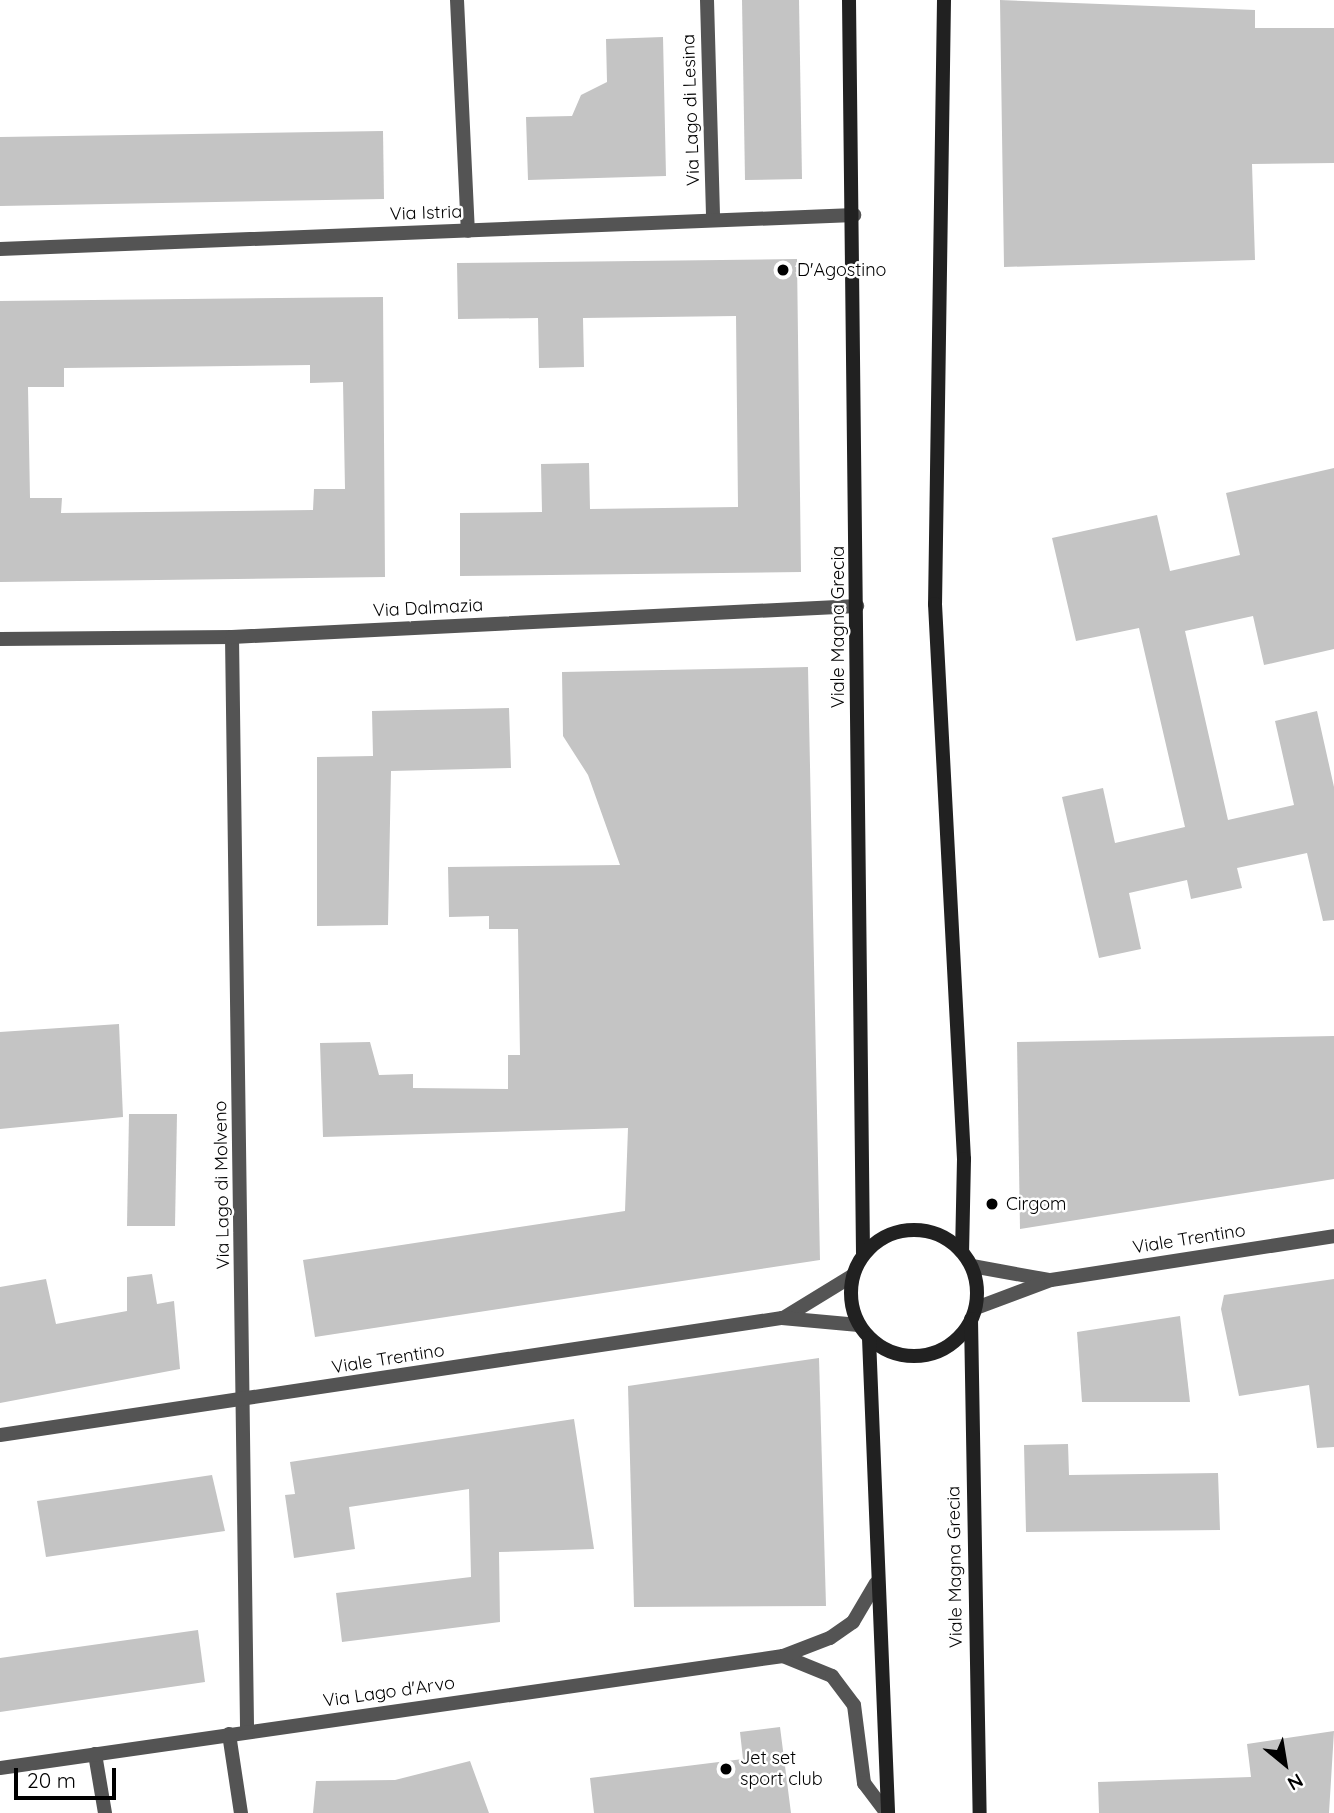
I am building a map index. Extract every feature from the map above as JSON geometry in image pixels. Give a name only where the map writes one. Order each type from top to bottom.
[{"type":"main road","name":"Viale Magna Grecia","points":[[849,0],[854,215],[863,1254]]},
{"type":"main road","points":[[944,0],[936,604],[964,1159],[962,1251]]},
{"type":"main road","points":[[912,1229],[940,1234],[962,1251],[972,1266],[974,1314],[957,1339],[936,1352],[913,1356],[889,1351],[869,1338],[859,1325],[851,1301],[852,1276],[863,1254],[885,1236],[912,1229]]},
{"type":"main road","name":"Viale Magna Grecia","points":[[974,1314],[980,1813]]},
{"type":"main road","points":[[869,1338],[876,1583],[887,1813]]},
{"type":"street","points":[[457,0],[467,231]]},
{"type":"street","name":"Via Lago di Lesina","points":[[707,0],[713,218]]},
{"type":"street","name":"Via Istria","points":[[0,249],[467,231],[713,218],[854,215]]},
{"type":"street","name":"Via Dalmazia","points":[[0,639],[232,637],[857,606]]},
{"type":"street","name":"Via Lago di Molveno","points":[[232,637],[245,1400],[247,1731]]},
{"type":"street","name":"Viale Trentino","points":[[974,1314],[1051,1280],[1334,1236]]},
{"type":"street","name":"Viale Trentino","points":[[972,1266],[1051,1280]]},
{"type":"street","name":"Viale Trentino","points":[[782,1318],[852,1276]]},
{"type":"street","name":"Viale Trentino","points":[[0,1435],[782,1318],[859,1325]]},
{"type":"street","name":"Via Lago d'Arvo","points":[[0,1768],[783,1656],[830,1638],[853,1622],[876,1583]]},
{"type":"street","points":[[783,1656],[832,1676],[854,1705],[864,1783],[887,1813]]},
{"type":"street","points":[[229,1734],[241,1813]]},
{"type":"street","points":[[95,1754],[105,1813]]},
{"type":"building","points":[[742,0],[799,0],[802,179],[745,180]]},
{"type":"building","points":[[1000,0],[1255,10],[1255,28],[1334,28],[1334,163],[1252,164],[1255,260],[1004,267]]},
{"type":"building","points":[[663,37],[666,176],[528,180],[526,117],[572,116],[581,95],[607,82],[606,39]]},
{"type":"building","points":[[383,131],[384,199],[0,206],[0,137]]},
{"type":"building","points":[[797,259],[801,572],[460,576],[460,513],[542,512],[541,464],[589,463],[590,509],[738,507],[736,316],[583,318],[584,367],[539,368],[538,318],[458,319],[457,263]]},
{"type":"building","points":[[383,297],[385,577],[0,582],[0,301]],"holes":[[[310,365],[310,383],[343,382],[345,489],[314,489],[313,510],[61,513],[62,498],[30,498],[28,387],[64,387],[64,368]]]},
{"type":"building","points":[[1334,468],[1334,649],[1264,665],[1253,616],[1185,631],[1228,820],[1294,805],[1275,721],[1317,711],[1334,787],[1334,920],[1323,921],[1307,853],[1237,868],[1242,888],[1191,899],[1187,880],[1129,893],[1141,949],[1099,958],[1062,797],[1103,788],[1115,843],[1185,827],[1139,628],[1076,641],[1052,538],[1157,515],[1170,571],[1240,555],[1226,493]]},
{"type":"building","points":[[808,667],[820,1260],[315,1337],[303,1260],[625,1211],[628,1128],[323,1137],[320,1043],[370,1042],[379,1075],[413,1074],[413,1088],[508,1089],[508,1055],[520,1055],[518,929],[489,929],[489,916],[449,917],[448,867],[620,865],[588,775],[563,736],[562,672]]},
{"type":"building","points":[[509,708],[511,768],[391,771],[388,925],[317,926],[317,757],[373,756],[372,711]]},
{"type":"building","points":[[119,1024],[123,1117],[0,1129],[0,1032]]},
{"type":"building","points":[[1334,1036],[1334,1179],[1020,1229],[1017,1042]]},
{"type":"building","points":[[129,1114],[177,1114],[175,1226],[127,1226]]},
{"type":"building","points":[[152,1274],[157,1304],[174,1301],[180,1369],[0,1403],[0,1287],[46,1279],[56,1324],[127,1311],[127,1277]]},
{"type":"building","points":[[1334,1279],[1334,1447],[1317,1448],[1309,1385],[1239,1396],[1221,1309],[1224,1295]]},
{"type":"building","points":[[1180,1316],[1190,1402],[1082,1402],[1077,1332]]},
{"type":"building","points":[[819,1358],[826,1606],[634,1607],[628,1386]]},
{"type":"building","points":[[574,1419],[594,1549],[499,1552],[500,1622],[342,1642],[336,1593],[471,1577],[469,1489],[349,1507],[355,1549],[294,1558],[285,1495],[295,1494],[290,1462]]},
{"type":"building","points":[[1068,1444],[1069,1475],[1218,1473],[1220,1530],[1026,1532],[1024,1445]]},
{"type":"building","points":[[212,1475],[225,1531],[46,1557],[37,1501]]},
{"type":"building","points":[[198,1630],[205,1682],[0,1712],[0,1658]]},
{"type":"building","name":"Jet set sport club","points":[[780,1727],[791,1813],[594,1813],[590,1778],[743,1759],[740,1732]]},
{"type":"building","points":[[1334,1731],[1329,1813],[1099,1813],[1098,1782],[1251,1777],[1247,1744]]},
{"type":"building","points":[[470,1761],[489,1813],[313,1813],[316,1781],[395,1780]]},
{"type":"place","name":"D'Agostino","points":[[783,270]]},
{"type":"place","name":"Cirgom","points":[[992,1204]]},
{"type":"place","name":"Jet set sport club","points":[[726,1769]]}]
